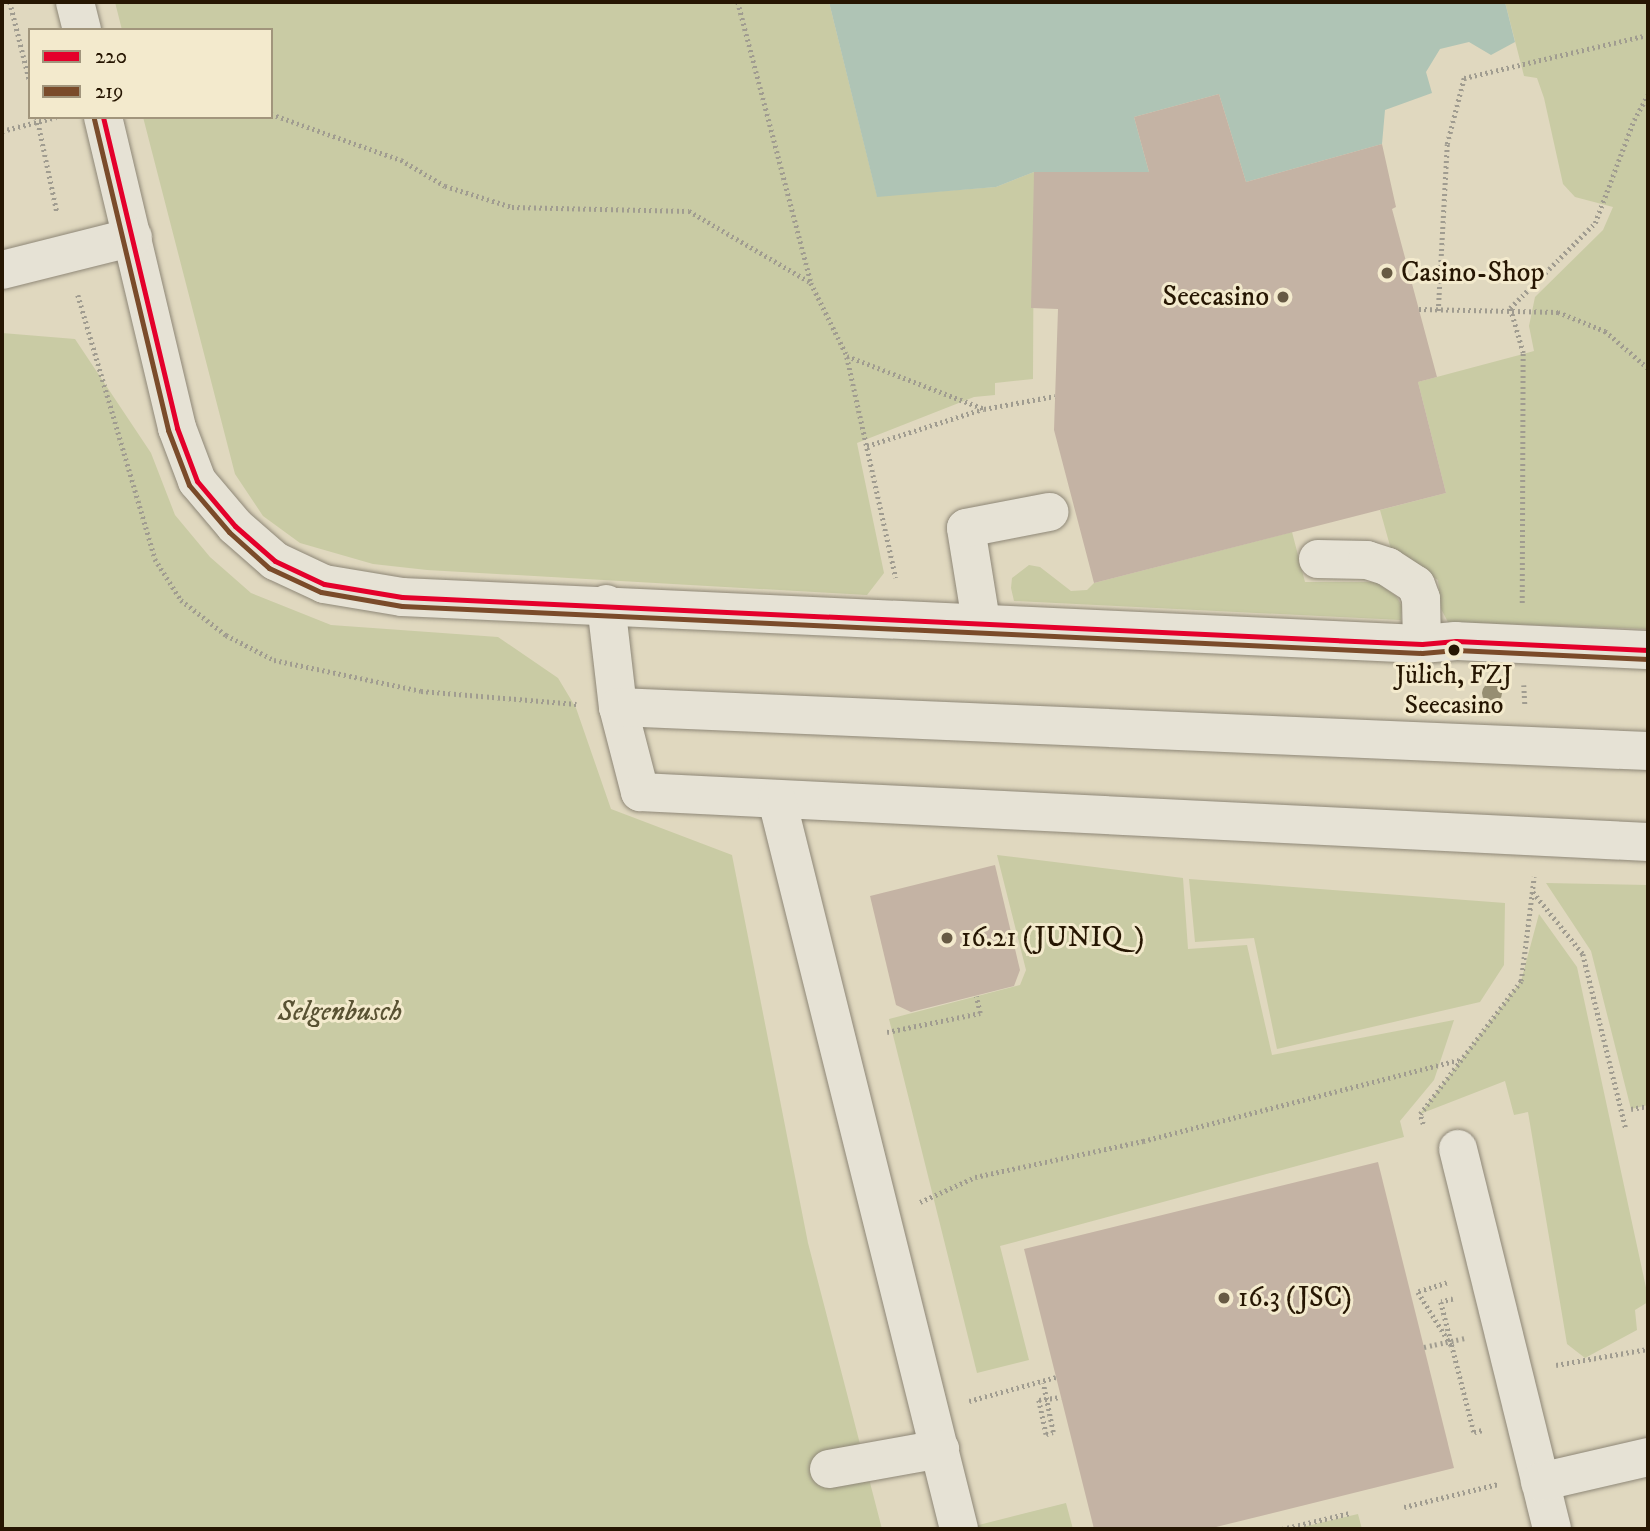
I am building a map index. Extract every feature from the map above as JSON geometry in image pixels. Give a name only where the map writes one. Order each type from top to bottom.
[{"type":"street","points":[[75,2],[82,28]]},
{"type":"street","points":[[104,119],[177,428],[197,481],[235,526],[275,561],[324,584],[402,597],[981,621],[1422,644],[1648,650]]},
{"type":"street","points":[[2,270],[133,237]]},
{"type":"street","points":[[981,621],[966,528],[1049,512]]},
{"type":"street","points":[[1318,559],[1367,561],[1388,567],[1416,585],[1421,599],[1422,644]]},
{"type":"street","points":[[606,604],[618,707],[640,792],[1648,842]]},
{"type":"street","points":[[618,707],[1648,751]]},
{"type":"street","points":[[777,800],[959,1529]]},
{"type":"street","points":[[1458,1149],[1552,1529]]},
{"type":"street","points":[[829,1469],[940,1449]]},
{"type":"street","points":[[1539,1479],[1648,1457]]},
{"type":"path","points":[[10,2],[28,74]]},
{"type":"path","points":[[738,2],[811,283],[847,356],[984,409]]},
{"type":"path","points":[[1438,311],[1447,144],[1464,78],[1648,35]]},
{"type":"path","points":[[1510,308],[1595,223],[1633,120],[1648,95]]},
{"type":"path","points":[[273,115],[401,160],[445,186],[512,207],[688,211],[811,283]]},
{"type":"path","points":[[2,131],[48,119]]},
{"type":"path","points":[[1510,308],[1523,353],[1522,645],[1526,746]]},
{"type":"path","points":[[1419,309],[1438,311],[1510,308],[1558,312],[1605,331],[1648,368]]},
{"type":"path","points":[[867,446],[984,409],[1055,396]]},
{"type":"path","points":[[1458,1149],[1433,1153],[1420,1114],[1521,981],[1534,876]]},
{"type":"path","points":[[1533,892],[1583,954],[1626,1129]]},
{"type":"path","points":[[887,1032],[980,1013],[976,996]]},
{"type":"path","points":[[883,1219],[975,1177],[1143,1141],[1460,1060]]},
{"type":"path","points":[[1631,1109],[1648,1106]]},
{"type":"path","points":[[1424,1347],[1465,1338]]},
{"type":"path","points":[[1585,1358],[1648,1349]]},
{"type":"path","points":[[931,1410],[1044,1383],[1056,1377]]},
{"type":"path","points":[[1044,1383],[1053,1432],[1046,1434],[1039,1400],[1061,1397]]},
{"type":"path","points":[[1404,1507],[1539,1479]]},
{"type":"path","points":[[1282,1529],[1350,1513]]},
{"type":"green space","points":[[115,2],[829,2],[877,196],[996,187],[1034,172],[1033,379],[995,383],[995,395],[974,397],[857,443],[884,573],[867,595],[427,570],[373,564],[300,543],[263,516],[235,474],[144,119],[273,119],[273,28],[122,28]]},
{"type":"green space","points":[[1505,2],[1648,2],[1648,629],[1448,622],[1441,609],[1438,580],[1392,553],[1380,510],[1446,493],[1418,382],[1534,351],[1529,326],[1535,297],[1603,230],[1613,207],[1575,197],[1563,184],[1544,98],[1537,78],[1524,76]]},
{"type":"green space","name":"Selgenbusch","points":[[2,333],[75,339],[151,453],[175,515],[210,557],[251,593],[331,625],[498,637],[558,678],[576,708],[611,809],[732,855],[808,1243],[882,1529],[2,1529]]},
{"type":"green space","points":[[1292,532],[1305,582],[1376,582],[1396,596],[1402,606],[1401,620],[1014,601],[1011,588],[1012,578],[1029,565],[1040,567],[1071,591],[1087,590],[1094,583]]},
{"type":"green space","points":[[997,855],[1183,878],[1188,949],[1247,945],[1272,1055],[1454,1020],[1434,1080],[1400,1121],[1404,1137],[1000,1246],[1029,1360],[977,1373],[889,1019],[1020,985],[1026,970]]},
{"type":"green space","points":[[1189,879],[1505,903],[1504,965],[1480,1002],[1277,1049],[1254,938],[1195,942]]},
{"type":"green space","points":[[1546,883],[1648,885],[1648,1105],[1631,1109],[1591,951]]},
{"type":"green space","points":[[1539,914],[1577,967],[1648,1297],[1648,1302],[1635,1310],[1637,1330],[1585,1358],[1567,1344],[1528,1112],[1514,1115],[1505,1081],[1420,1114],[1521,981]]},
{"type":"green space","points":[[1066,1503],[1073,1529],[963,1529]]},
{"type":"green space","points":[[1358,1514],[1362,1529],[1294,1529]]},
{"type":"shaded area","points":[[829,2],[1505,2],[1515,42],[1491,55],[1469,42],[1440,49],[1426,72],[1432,93],[1385,110],[1382,144],[1246,182],[1219,94],[1134,117],[1149,172],[1034,172],[996,187],[877,197]]},
{"type":"building","points":[[1219,94],[1246,182],[1382,144],[1396,207],[1392,209],[1437,377],[1418,382],[1446,493],[1094,583],[1054,430],[1058,309],[1031,308],[1034,172],[1149,172],[1134,117]]},
{"type":"building","name":"16.21 (JUNIQ)","points":[[995,865],[1020,970],[1014,986],[911,1012],[896,1005],[870,896]]},
{"type":"building","name":"16.3 (JSC)","points":[[1378,1162],[1454,1468],[1208,1529],[1094,1529],[1024,1249]]},
{"type":"transit line","name":"219","points":[[94,119],[168,430],[189,485],[229,532],[269,568],[321,592],[402,606],[1422,653],[1456,650],[1648,659]]},
{"type":"transit line","name":"220","points":[[103,119],[177,428],[197,481],[235,526],[275,561],[324,584],[402,597],[1422,644],[1456,641],[1648,650]]},
{"type":"place","name":"Casino-Shop","points":[[1387,273]]},
{"type":"place","name":"Seecasino","points":[[1283,297]]},
{"type":"place","name":"Jülich, FZJ Seecasino","points":[[1454,650]]},
{"type":"place","name":"16.21 (JUNIQ)","points":[[947,938]]},
{"type":"place","name":"16.3 (JSC)","points":[[1224,1298]]}]
